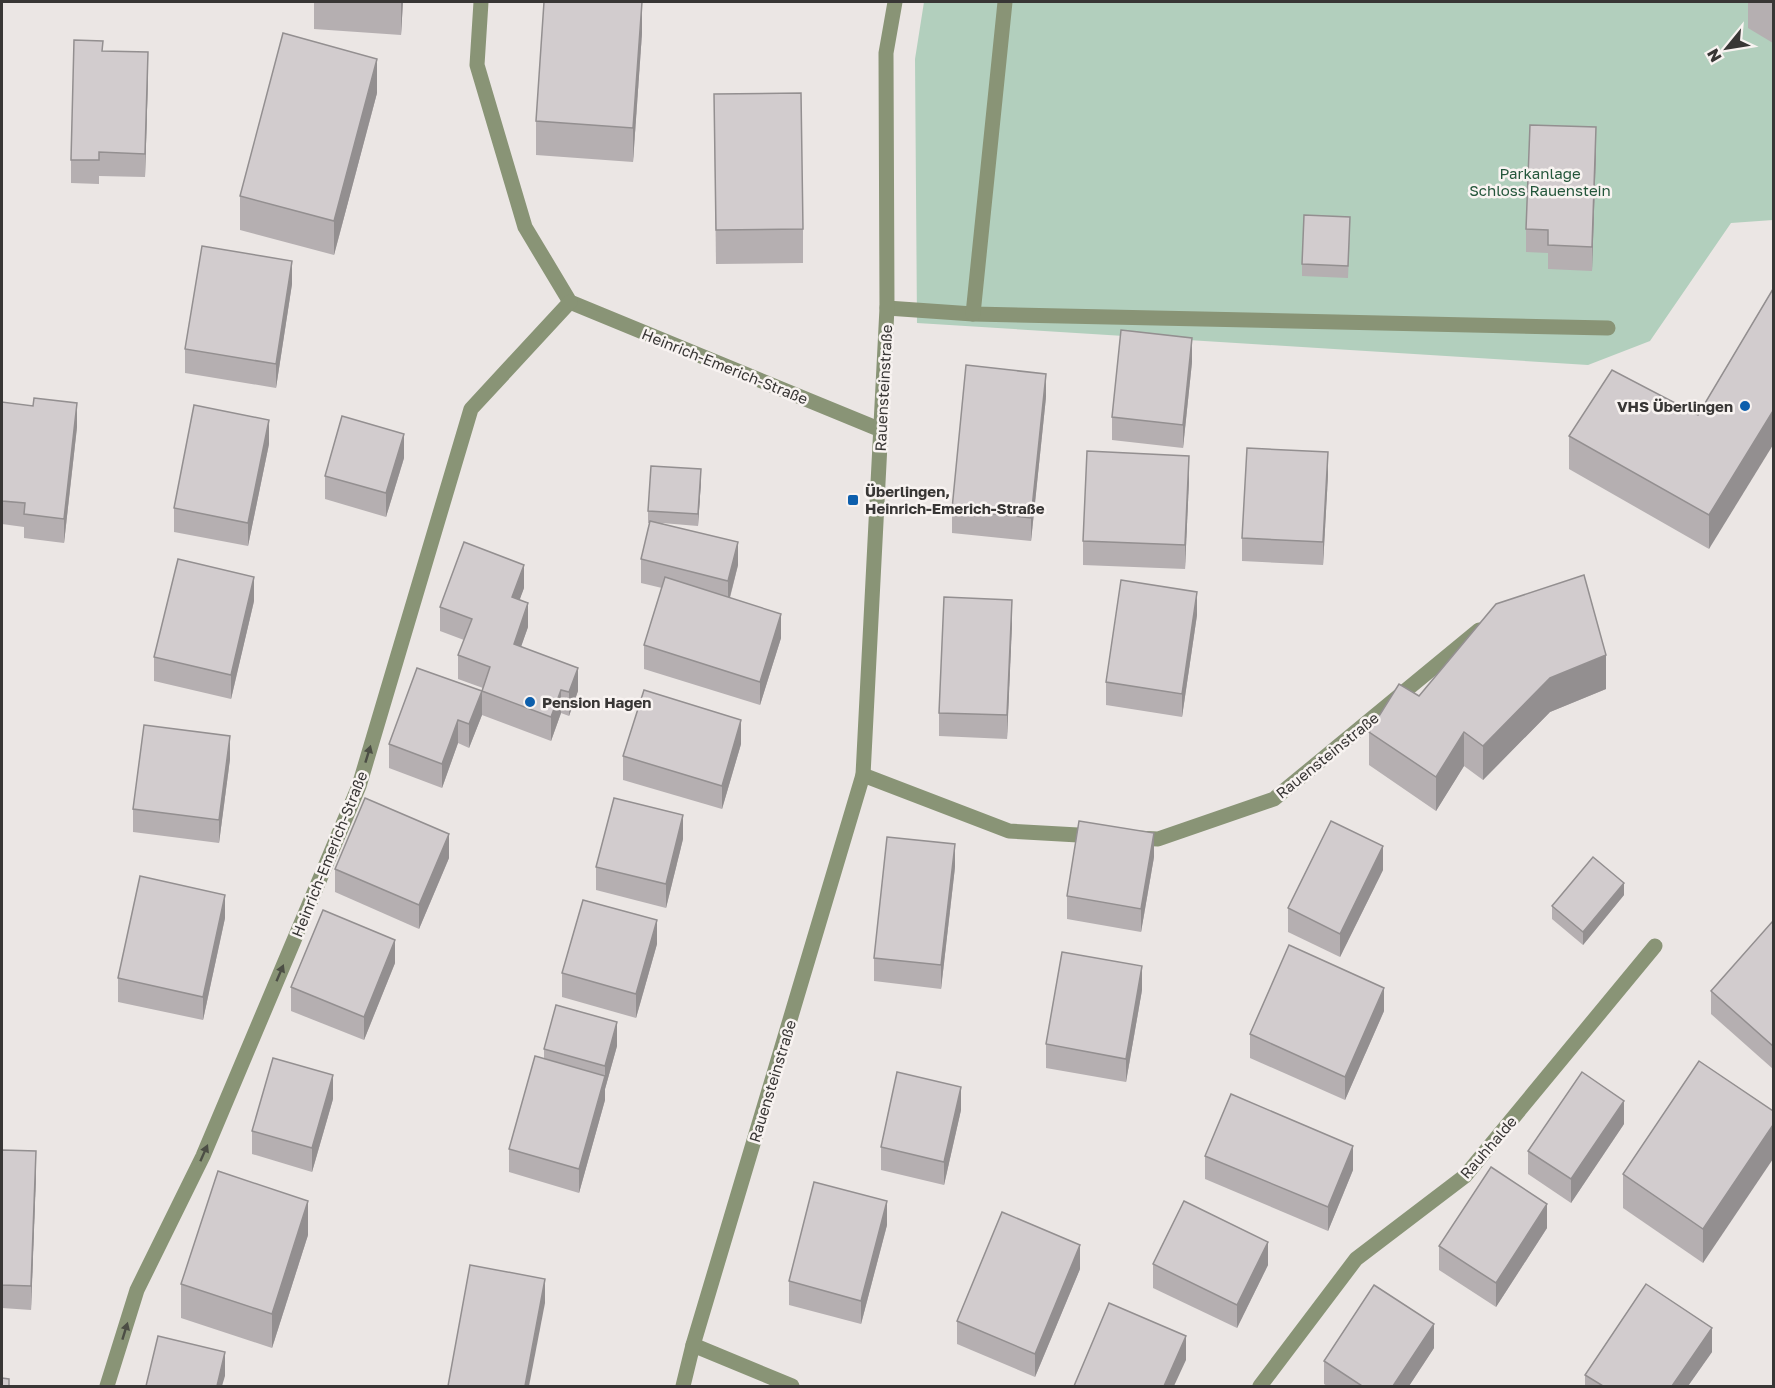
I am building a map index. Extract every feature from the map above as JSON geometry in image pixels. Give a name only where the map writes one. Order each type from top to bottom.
[{"type":"street","points":[[481,2],[477,65],[525,228],[570,302]]},
{"type":"street","name":"Rauensteinstraße","points":[[683,1386],[693,1344],[863,775],[887,308],[886,53],[895,2]]},
{"type":"street","points":[[973,314],[1005,2]]},
{"type":"street","name":"Heinrich-Emerich-Straße","points":[[108,1386],[137,1290],[203,1156],[359,786],[471,409],[570,302],[881,430]]},
{"type":"street","points":[[887,308],[973,314],[1608,328]]},
{"type":"street","name":"Rauensteinstraße","points":[[863,775],[1010,831],[1158,839],[1274,799],[1489,622]]},
{"type":"street","name":"Rauhhalde","points":[[1260,1386],[1356,1259],[1465,1176],[1655,946]]},
{"type":"street","points":[[693,1344],[792,1386]]},
{"type":"green space","name":"Parkanlage Schloss Rauenstein","points":[[924,2],[1773,2],[1773,220],[1731,223],[1650,341],[1588,365],[917,323],[915,59]]},
{"type":"building","points":[[544,2],[642,2],[633,128],[536,121]]},
{"type":"building","points":[[283,33],[377,59],[334,221],[240,196]]},
{"type":"building","points":[[74,40],[103,41],[102,51],[148,52],[145,154],[99,152],[99,160],[71,160]]},
{"type":"building","points":[[801,93],[803,229],[716,230],[714,94]]},
{"type":"building","points":[[1530,125],[1596,127],[1592,247],[1548,245],[1548,230],[1526,229]]},
{"type":"building","points":[[1304,215],[1350,217],[1348,266],[1302,264]]},
{"type":"building","points":[[202,246],[292,261],[276,364],[185,349]]},
{"type":"building","points":[[1773,289],[1773,411],[1709,515],[1569,436],[1612,370],[1698,415]]},
{"type":"building","points":[[1121,330],[1192,338],[1183,425],[1112,417]]},
{"type":"building","points":[[966,365],[1046,374],[1031,518],[952,509]]},
{"type":"building","points":[[34,398],[77,403],[64,519],[24,514],[25,503],[2,501],[2,402],[33,406]]},
{"type":"building","points":[[194,405],[269,420],[248,523],[174,508]]},
{"type":"building","points":[[342,416],[404,434],[386,493],[325,476]]},
{"type":"building","points":[[1247,448],[1328,452],[1323,542],[1242,538]]},
{"type":"building","points":[[1087,451],[1189,456],[1185,545],[1083,541]]},
{"type":"building","points":[[651,466],[701,469],[698,514],[648,511]]},
{"type":"building","points":[[650,521],[738,542],[728,581],[641,559]]},
{"type":"building","points":[[464,542],[524,565],[512,597],[528,603],[514,644],[578,668],[569,692],[561,690],[551,717],[482,691],[490,667],[458,655],[472,619],[440,607]]},
{"type":"building","points":[[178,559],[254,577],[231,675],[154,657]]},
{"type":"building","points":[[1584,575],[1606,655],[1550,678],[1483,746],[1464,732],[1436,777],[1369,732],[1399,684],[1419,696],[1496,604]]},
{"type":"building","points":[[665,577],[781,614],[760,682],[644,645]]},
{"type":"building","points":[[1121,580],[1197,592],[1182,694],[1106,682]]},
{"type":"building","points":[[944,597],[1012,600],[1007,715],[939,713]]},
{"type":"building","points":[[417,668],[482,691],[469,724],[458,720],[442,764],[389,744]]},
{"type":"building","points":[[644,690],[741,720],[722,786],[623,756]]},
{"type":"building","points":[[144,725],[230,736],[219,820],[133,809]]},
{"type":"building","points":[[365,798],[449,834],[419,905],[335,869]]},
{"type":"building","points":[[614,798],[683,815],[666,884],[596,867]]},
{"type":"building","points":[[1079,821],[1154,833],[1141,909],[1067,896]]},
{"type":"building","points":[[1331,821],[1383,846],[1340,934],[1288,908]]},
{"type":"building","points":[[887,837],[955,844],[941,965],[874,958]]},
{"type":"building","points":[[1593,857],[1624,883],[1583,932],[1552,906]]},
{"type":"building","points":[[140,876],[225,895],[203,997],[118,978]]},
{"type":"building","points":[[583,900],[657,920],[636,994],[562,973]]},
{"type":"building","points":[[323,910],[395,940],[364,1017],[291,987]]},
{"type":"building","points":[[1772,922],[1773,924],[1773,1046],[1711,991]]},
{"type":"building","points":[[1289,945],[1384,988],[1345,1077],[1250,1034]]},
{"type":"building","points":[[1062,952],[1142,966],[1126,1059],[1046,1044]]},
{"type":"building","points":[[556,1005],[617,1022],[605,1066],[544,1049]]},
{"type":"building","points":[[535,1056],[605,1076],[579,1169],[509,1149]]},
{"type":"building","points":[[273,1058],[333,1075],[312,1148],[252,1131]]},
{"type":"building","points":[[1699,1061],[1773,1111],[1773,1125],[1703,1229],[1623,1174]]},
{"type":"building","points":[[897,1072],[961,1087],[944,1162],[881,1147]]},
{"type":"building","points":[[1582,1072],[1624,1101],[1571,1179],[1528,1151]]},
{"type":"building","points":[[1231,1094],[1353,1146],[1328,1207],[1205,1156]]},
{"type":"building","points":[[2,1150],[36,1151],[31,1286],[2,1285]]},
{"type":"building","points":[[1491,1167],[1547,1204],[1496,1283],[1439,1246]]},
{"type":"building","points":[[218,1171],[308,1201],[272,1314],[181,1284]]},
{"type":"building","points":[[814,1182],[887,1201],[861,1301],[789,1281]]},
{"type":"building","points":[[1184,1201],[1268,1242],[1237,1305],[1153,1264]]},
{"type":"building","points":[[1002,1212],[1080,1245],[1035,1354],[957,1321]]},
{"type":"building","points":[[470,1265],[545,1279],[525,1386],[448,1386]]},
{"type":"building","points":[[1646,1284],[1712,1328],[1672,1386],[1603,1386],[1585,1375]]},
{"type":"building","points":[[1374,1285],[1434,1324],[1393,1386],[1362,1386],[1324,1361]]},
{"type":"building","points":[[1109,1303],[1186,1336],[1164,1386],[1074,1386]]},
{"type":"building","points":[[158,1336],[225,1352],[217,1386],[146,1386]]},
{"type":"building","points":[[2,1378],[9,1379],[9,1386],[2,1386]]},
{"type":"place","name":"VHS Überlingen","points":[[1745,406]]},
{"type":"place","name":"Überlingen, Heinrich-Emerich-Straße","points":[[853,500]]},
{"type":"place","name":"Pension Hagen","points":[[530,702]]}]
